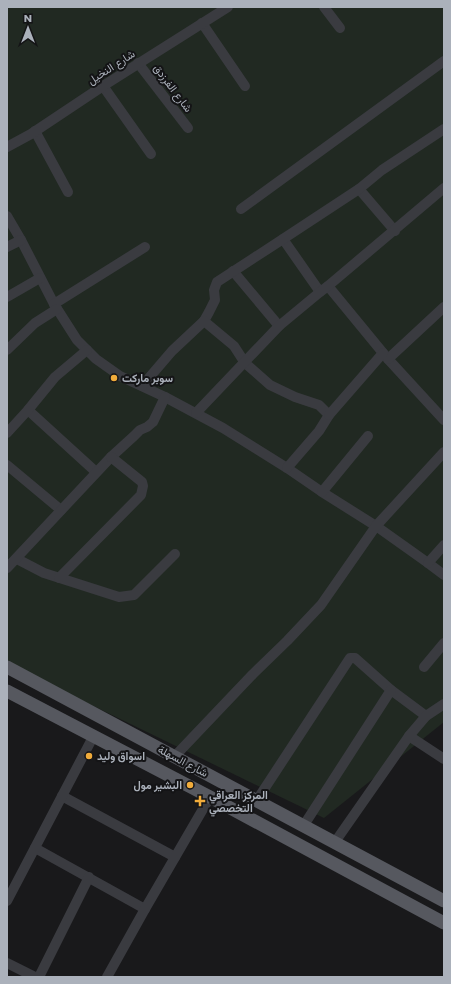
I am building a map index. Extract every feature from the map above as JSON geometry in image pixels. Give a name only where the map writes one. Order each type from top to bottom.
[{"type":"main road","name":"شارع السهلة","points":[[7,666],[444,901]]},
{"type":"main road","name":"شارع السهلة","points":[[7,691],[210,797],[444,923]]},
{"type":"street","name":"شارع النخيل","points":[[7,147],[35,131],[138,63],[228,7]]},
{"type":"street","points":[[324,7],[340,28]]},
{"type":"street","points":[[202,23],[245,86]]},
{"type":"street","points":[[241,209],[444,61]]},
{"type":"street","name":"شارع الفرزدق","points":[[138,63],[188,128]]},
{"type":"street","points":[[103,86],[151,154]]},
{"type":"street","points":[[142,386],[172,350],[204,321],[215,300],[214,290],[217,282],[283,240],[359,188],[382,170],[444,129]]},
{"type":"street","points":[[35,131],[68,192]]},
{"type":"street","points":[[359,188],[394,231]]},
{"type":"street","points":[[196,414],[280,326],[444,188]]},
{"type":"street","points":[[7,216],[55,306],[77,340],[96,359],[120,376],[165,397],[223,428],[376,526],[444,575]]},
{"type":"street","points":[[7,247],[21,240]]},
{"type":"street","points":[[283,240],[324,289],[444,420]]},
{"type":"street","points":[[7,350],[55,306],[145,247]]},
{"type":"street","points":[[234,271],[280,326]]},
{"type":"street","points":[[7,297],[40,278]]},
{"type":"street","points":[[287,468],[319,432],[329,415],[386,356],[444,307]]},
{"type":"street","points":[[204,321],[234,346],[245,363],[270,385],[295,397],[319,404],[329,415]]},
{"type":"street","points":[[7,433],[55,377],[87,350]]},
{"type":"street","points":[[7,568],[111,457],[140,430],[153,422],[165,397]]},
{"type":"street","points":[[28,410],[96,472]]},
{"type":"street","points":[[322,492],[368,436]]},
{"type":"street","points":[[175,756],[321,605],[376,526],[444,452]]},
{"type":"street","points":[[59,578],[141,495],[143,486],[142,482],[111,457]]},
{"type":"street","points":[[7,465],[61,510]]},
{"type":"street","points":[[428,563],[444,545]]},
{"type":"street","points":[[17,559],[44,573],[119,597],[134,595],[175,554]]},
{"type":"street","points":[[424,667],[444,643]]},
{"type":"street","points":[[256,800],[350,658],[355,658],[391,690],[426,716]]},
{"type":"street","points":[[304,825],[391,690]]},
{"type":"street","points":[[335,842],[409,736],[426,716],[444,704]]},
{"type":"street","points":[[7,901],[93,736]]},
{"type":"street","points":[[409,736],[444,759]]},
{"type":"street","points":[[62,796],[175,857]]},
{"type":"street","points":[[107,977],[210,797]]},
{"type":"street","points":[[35,848],[145,909]]},
{"type":"street","points":[[38,977],[89,877]]},
{"type":"street","points":[[7,963],[35,977]]},
{"type":"shaded area","points":[[7,7],[444,7],[444,722],[324,818],[7,664]]},
{"type":"place","name":"سوبر ماركت","points":[[114,378]]},
{"type":"place","name":"اسواق وليد","points":[[89,756]]},
{"type":"place","name":"البشير مول","points":[[190,785]]},
{"type":"place","name":"المركز العراقي التخصصي","points":[[200,801]]}]
